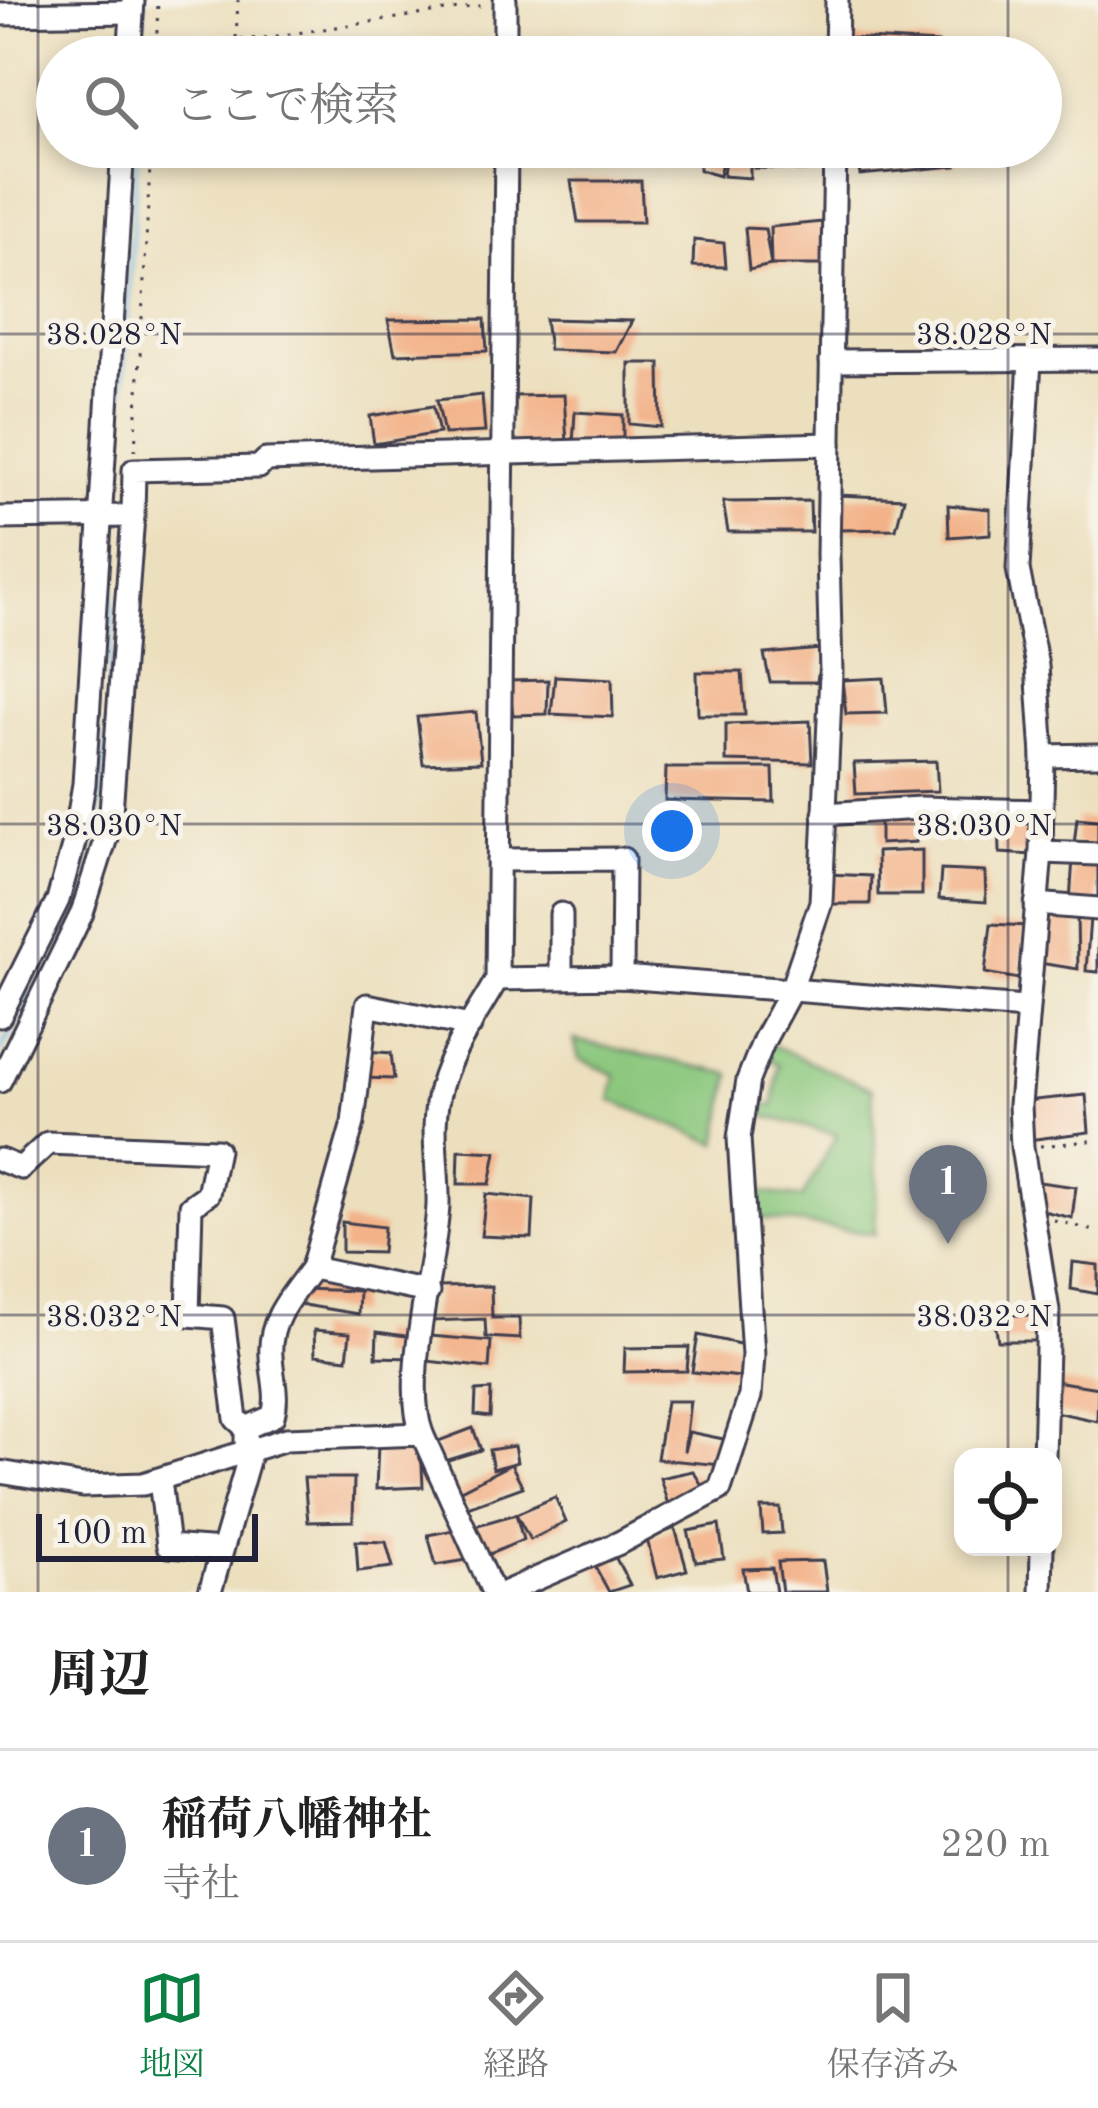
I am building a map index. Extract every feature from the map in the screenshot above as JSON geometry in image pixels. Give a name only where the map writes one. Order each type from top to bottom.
[{"type":"street","points":[[836,0],[836,36]]},
{"type":"street","points":[[505,1],[506,36]]},
{"type":"street","points":[[0,14],[133,6],[131,36]]},
{"type":"street","points":[[0,1081],[82,913],[110,825],[123,168]]},
{"type":"street","points":[[493,1592],[416,1418],[416,1376],[438,1200],[436,1105],[442,1082],[497,980],[506,168]]},
{"type":"street","points":[[506,1592],[619,1543],[720,1489],[750,1396],[753,1355],[739,1138],[748,1080],[791,990],[821,902],[830,674],[835,168]]},
{"type":"street","points":[[831,361],[1098,359]]},
{"type":"street","points":[[1030,360],[1018,569],[1037,666],[1043,756],[1041,852],[1020,1105],[1022,1147],[1048,1311],[1045,1448]]},
{"type":"street","points":[[0,1016],[58,900],[74,844],[116,516],[134,470],[259,467],[266,460],[830,445]]},
{"type":"street","points":[[0,518],[116,516]]},
{"type":"street","points":[[1043,756],[1098,755]]},
{"type":"street","points":[[824,814],[920,808],[1042,811]]},
{"type":"street","points":[[1041,852],[1098,854]]},
{"type":"street","points":[[498,860],[623,859],[622,977]]},
{"type":"street","points":[[1036,904],[1098,909]]},
{"type":"street","points":[[561,914],[561,976]]},
{"type":"street","points":[[497,980],[622,977],[1025,1008]]},
{"type":"street","points":[[210,1592],[235,1516],[248,1441],[272,1416],[277,1403],[271,1340],[279,1312],[312,1268],[353,1123],[368,1005],[470,1025]]},
{"type":"street","points":[[0,1160],[21,1168],[48,1143],[217,1150],[208,1194],[191,1206],[188,1315],[223,1318],[236,1419],[248,1441]]},
{"type":"street","points":[[312,1268],[428,1292]]},
{"type":"street","points":[[0,1472],[83,1486],[160,1480],[248,1441],[422,1434]]},
{"type":"street","points":[[160,1480],[168,1546],[222,1550]]},
{"type":"street","points":[[1041,1592],[1042,1556]]},
{"type":"path","points":[[157,36],[158,0]]},
{"type":"path","points":[[236,36],[238,0]]},
{"type":"path","points":[[264,36],[505,1]]},
{"type":"path","points":[[134,470],[150,168]]},
{"type":"path","points":[[1022,1147],[1098,1141]]},
{"type":"path","points":[[1034,1215],[1098,1232]]},
{"type":"green space","points":[[574,1040],[731,1074],[718,1144],[611,1100],[616,1075],[579,1059]]},
{"type":"green space","points":[[770,1044],[872,1089],[875,1234],[752,1217],[749,1190],[802,1198],[837,1135],[750,1112],[752,1102],[774,1106],[779,1064],[764,1057]]},
{"type":"building","points":[[699,168],[721,168],[719,176]]},
{"type":"building","points":[[724,168],[750,168],[750,178],[723,176]]},
{"type":"building","points":[[859,168],[935,168],[860,175]]},
{"type":"building","points":[[571,181],[641,181],[643,222],[578,222]]},
{"type":"building","points":[[833,221],[825,265],[771,265],[770,227]]},
{"type":"building","points":[[745,228],[765,229],[771,265],[749,270]]},
{"type":"building","points":[[694,240],[724,243],[726,267],[693,266]]},
{"type":"building","points":[[485,319],[487,351],[395,354],[388,320]]},
{"type":"building","points":[[545,319],[632,321],[616,352],[549,350]]},
{"type":"building","points":[[629,363],[660,363],[661,427],[629,424]]},
{"type":"building","points":[[482,395],[485,432],[444,434],[437,400]]},
{"type":"building","points":[[564,395],[567,443],[514,448],[515,396]]},
{"type":"building","points":[[433,406],[439,433],[374,444],[370,416]]},
{"type":"building","points":[[575,412],[623,415],[623,444],[573,444]]},
{"type":"building","points":[[837,495],[904,498],[896,529],[837,530]]},
{"type":"building","points":[[810,501],[811,532],[728,532],[723,502]]},
{"type":"building","points":[[948,505],[990,509],[990,534],[949,537]]},
{"type":"building","points":[[821,649],[817,682],[770,682],[764,654]]},
{"type":"building","points":[[697,672],[742,672],[745,715],[698,715]]},
{"type":"building","points":[[555,676],[612,679],[613,717],[551,714]]},
{"type":"building","points":[[884,678],[887,713],[846,714],[842,680]]},
{"type":"building","points":[[548,680],[547,714],[513,715],[509,681]]},
{"type":"building","points":[[476,712],[481,762],[423,764],[417,717]]},
{"type":"building","points":[[810,721],[812,763],[726,761],[726,724]]},
{"type":"building","points":[[936,761],[938,791],[856,794],[854,763]]},
{"type":"building","points":[[666,768],[773,768],[774,802],[665,800]]},
{"type":"building","points":[[916,812],[916,842],[880,844],[880,816]]},
{"type":"building","points":[[999,815],[1031,817],[1033,855],[1000,853]]},
{"type":"building","points":[[1077,818],[1098,820],[1098,847],[1074,845]]},
{"type":"building","points":[[922,850],[922,895],[878,895],[877,852]]},
{"type":"building","points":[[1073,859],[1098,861],[1098,904],[1070,901]]},
{"type":"building","points":[[941,870],[985,872],[986,902],[939,899]]},
{"type":"building","points":[[827,874],[871,876],[870,904],[829,904]]},
{"type":"building","points":[[1040,912],[1077,913],[1078,969],[1039,963]]},
{"type":"building","points":[[1090,918],[1098,918],[1098,972],[1086,971]]},
{"type":"building","points":[[991,924],[1026,926],[1019,979],[985,973]]},
{"type":"building","points":[[365,1051],[391,1053],[394,1079],[363,1078]]},
{"type":"building","points":[[1086,1095],[1089,1132],[1028,1140],[1024,1101]]},
{"type":"building","points":[[459,1150],[496,1152],[490,1184],[458,1184]]},
{"type":"building","points":[[1039,1182],[1076,1187],[1072,1218],[1039,1210]]},
{"type":"building","points":[[486,1194],[534,1199],[532,1238],[481,1236]]},
{"type":"building","points":[[342,1222],[384,1227],[382,1253],[342,1252]]},
{"type":"building","points":[[1073,1262],[1098,1265],[1098,1294],[1071,1289]]},
{"type":"building","points":[[491,1286],[492,1318],[519,1318],[520,1339],[486,1337],[485,1319],[431,1321],[437,1287]]},
{"type":"building","points":[[301,1289],[359,1291],[358,1314],[298,1304]]},
{"type":"building","points":[[994,1315],[1039,1315],[1039,1341],[998,1341]]},
{"type":"building","points":[[314,1330],[350,1333],[347,1359],[315,1355]]},
{"type":"building","points":[[377,1332],[413,1337],[412,1358],[376,1357]]},
{"type":"building","points":[[698,1335],[744,1345],[741,1377],[692,1372]]},
{"type":"building","points":[[430,1336],[491,1341],[489,1368],[427,1361]]},
{"type":"building","points":[[689,1347],[687,1371],[624,1372],[625,1348]]},
{"type":"building","points":[[1055,1381],[1098,1388],[1097,1421],[1055,1412]]},
{"type":"building","points":[[491,1390],[490,1417],[475,1415],[476,1391]]},
{"type":"building","points":[[666,1401],[690,1401],[684,1452],[689,1432],[728,1440],[721,1465],[657,1459]]},
{"type":"building","points":[[473,1428],[481,1450],[442,1462],[433,1443]]},
{"type":"building","points":[[421,1445],[423,1487],[376,1489],[378,1446]]},
{"type":"building","points":[[514,1446],[517,1462],[493,1469],[489,1450]]},
{"type":"building","points":[[511,1464],[523,1487],[465,1508],[457,1492]]},
{"type":"building","points":[[693,1471],[705,1490],[669,1508],[660,1478]]},
{"type":"building","points":[[304,1478],[354,1478],[353,1521],[308,1522]]},
{"type":"building","points":[[555,1497],[566,1522],[530,1540],[516,1514]]},
{"type":"building","points":[[761,1508],[780,1508],[782,1533],[763,1534]]},
{"type":"building","points":[[516,1514],[523,1540],[485,1556],[471,1527]]},
{"type":"building","points":[[719,1525],[724,1559],[696,1562],[688,1531]]},
{"type":"building","points":[[675,1528],[687,1570],[657,1578],[647,1539]]},
{"type":"building","points":[[459,1529],[467,1560],[436,1565],[428,1535]]},
{"type":"building","points":[[356,1541],[386,1542],[393,1567],[358,1571]]},
{"type":"building","points":[[613,1553],[630,1585],[609,1592],[591,1559]]},
{"type":"building","points":[[823,1561],[827,1592],[782,1592],[778,1562]]},
{"type":"building","points":[[772,1568],[776,1592],[747,1592],[743,1569]]},
{"type":"waterway","points":[[142,36],[144,0]]},
{"type":"waterway","points":[[116,507],[136,168]]},
{"type":"waterway","points":[[43,970],[82,876],[101,793],[115,524]]},
{"type":"waterway","points":[[0,1052],[32,991]]},
{"type":"place","name":"稲荷八幡神社","points":[[948,1244]]}]
